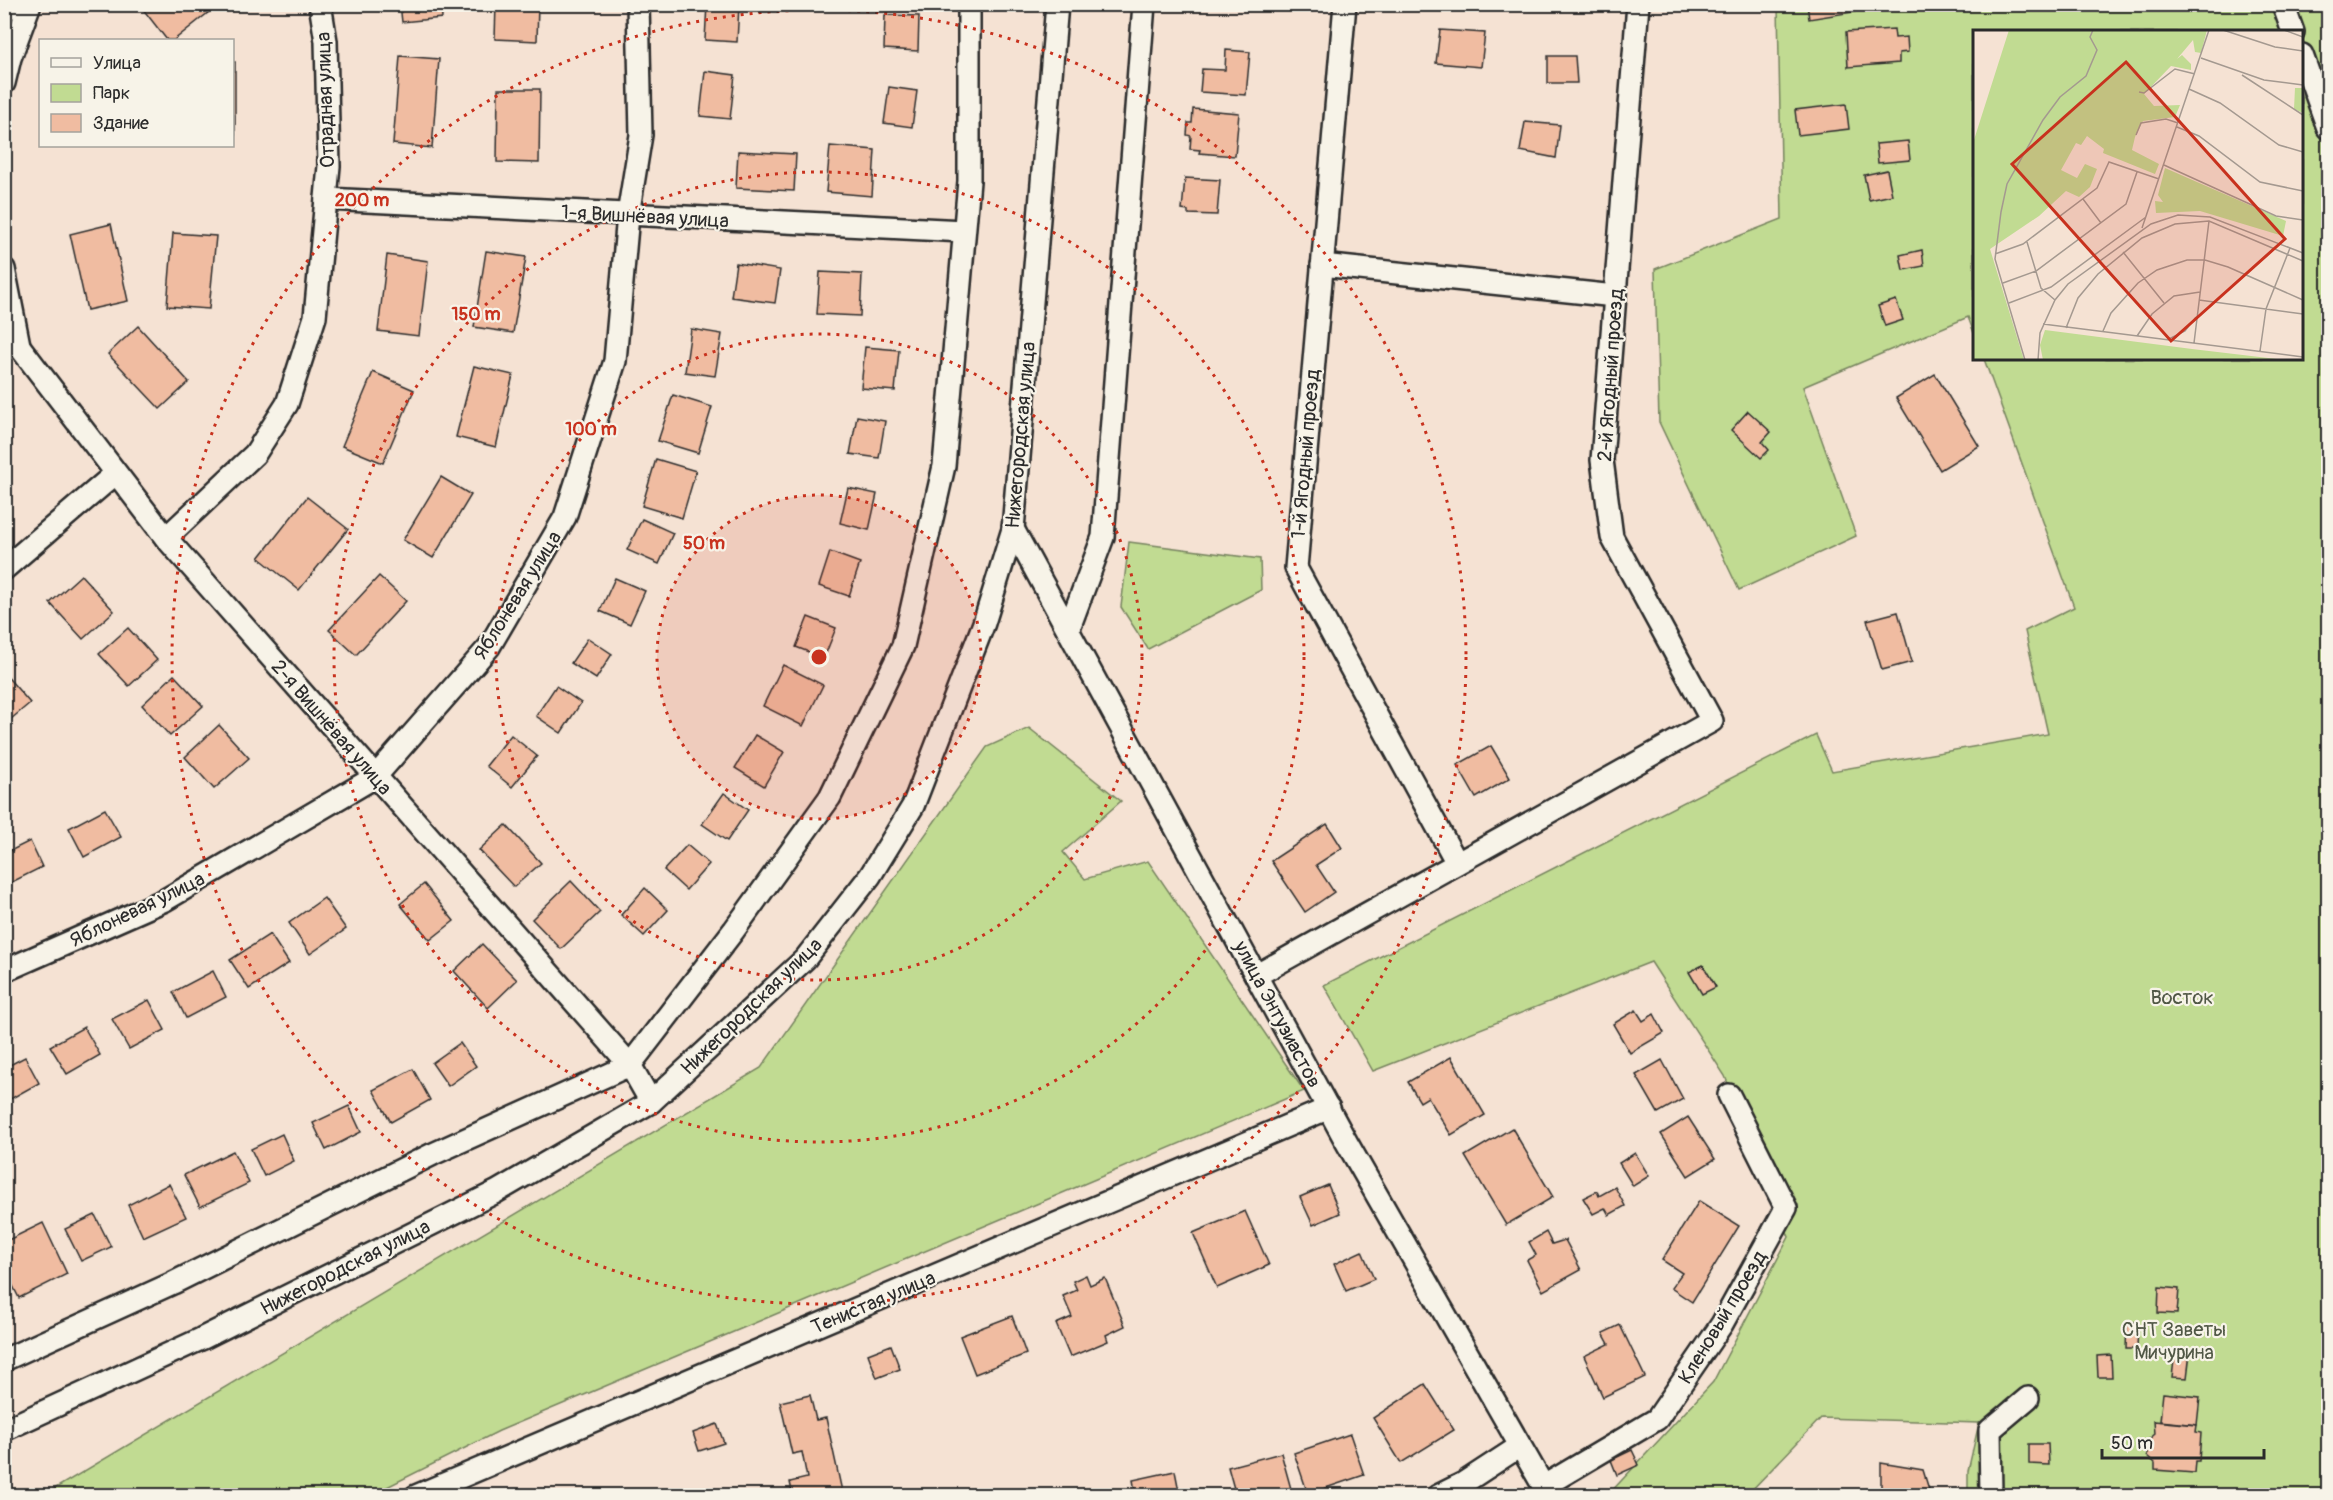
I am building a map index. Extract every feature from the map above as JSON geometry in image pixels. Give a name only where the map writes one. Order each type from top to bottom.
[{"type":"street","points":[[4,12],[13,4]]},
{"type":"street","points":[[4,84],[10,58],[30,4]]},
{"type":"street","name":"Отрадная улица","points":[[166,538],[255,454],[287,404],[315,317],[329,166],[326,41],[320,4]]},
{"type":"street","name":"Яблоневая улица","points":[[4,971],[165,900],[375,777],[489,647],[565,518],[615,361],[628,215],[641,135],[638,4]]},
{"type":"street","points":[[4,1360],[173,1283],[433,1154],[630,1065],[734,930],[830,797],[903,646],[944,465],[969,181],[969,4]]},
{"type":"street","name":"Нижегородская улица","points":[[4,1430],[201,1339],[496,1192],[651,1102],[805,959],[870,876],[913,806],[984,623],[1013,529],[1057,4]]},
{"type":"street","points":[[1069,628],[1103,537],[1144,4]]},
{"type":"street","name":"1-й Ягодный проезд","points":[[1345,4],[1296,568],[1457,863]]},
{"type":"street","name":"2-й Ягодный проезд","points":[[1457,863],[1712,721],[1612,537],[1602,460],[1638,4]]},
{"type":"street","points":[[2283,4],[2292,30]]},
{"type":"street","points":[[2303,60],[2328,128]]},
{"type":"street","name":"1-я Вишнёвая улица","points":[[326,199],[964,231]]},
{"type":"street","points":[[1322,265],[1615,296]]},
{"type":"street","name":"2-я Вишнёвая улица","points":[[4,269],[19,346]]},
{"type":"street","name":"2-я Вишнёвая улица","points":[[4,330],[19,346],[166,538],[630,1065],[651,1102]]},
{"type":"street","points":[[4,569],[115,474]]},
{"type":"street","name":"улица Энтузиастов","points":[[1013,529],[1069,628],[1347,1143],[1546,1491]]},
{"type":"street","points":[[1257,975],[1457,863]]},
{"type":"street","name":"Кленовый проезд","points":[[1546,1491],[1658,1419],[1722,1324],[1786,1208],[1729,1095]]},
{"type":"street","name":"Тенистая улица","points":[[416,1496],[1329,1108]]},
{"type":"street","points":[[1991,1496],[1990,1430],[2028,1398]]},
{"type":"street","points":[[1438,1496],[1462,1484],[1520,1446]]},
{"type":"green space","points":[[1778,5],[2328,5],[2328,1495],[1968,1495],[1968,1471],[1979,1423],[1821,1418],[1747,1495],[1608,1495],[1713,1382],[1789,1237],[1725,1076],[1651,962],[1373,1071],[1324,985],[1816,735],[1832,771],[2048,734],[2025,631],[2074,607],[1984,360],[2303,360],[2303,30],[1973,30],[1973,330],[1968,317],[1803,387],[1856,536],[1739,590],[1659,422],[1655,269],[1782,219]]},
{"type":"green space","points":[[1129,542],[1260,559],[1261,590],[1148,649],[1121,607]]},
{"type":"green space","points":[[1029,728],[1121,801],[1063,852],[1085,879],[1148,861],[1304,1091],[499,1431],[371,1495],[44,1495],[761,1068],[987,747]]},
{"type":"building","points":[[139,4],[219,4],[175,39],[166,39]]},
{"type":"building","points":[[400,4],[441,4],[442,18],[402,22]]},
{"type":"building","points":[[496,4],[538,4],[537,41],[495,39]]},
{"type":"building","points":[[707,4],[739,5],[737,42],[705,40]]},
{"type":"building","points":[[1807,4],[1883,4],[1883,7],[1809,19]]},
{"type":"building","points":[[885,15],[919,16],[918,51],[884,49]]},
{"type":"building","points":[[1894,29],[1895,38],[1907,37],[1908,52],[1899,53],[1899,63],[1848,67],[1846,32]]},
{"type":"building","points":[[1440,30],[1485,33],[1481,67],[1436,63]]},
{"type":"building","points":[[1226,50],[1250,52],[1246,95],[1200,92],[1202,69],[1225,70]]},
{"type":"building","points":[[400,56],[439,59],[432,148],[393,144]]},
{"type":"building","points":[[1548,56],[1575,56],[1577,83],[1548,83]]},
{"type":"building","points":[[234,62],[235,62],[234,137]]},
{"type":"building","points":[[705,71],[735,75],[730,119],[700,116]]},
{"type":"building","points":[[889,87],[917,91],[912,127],[884,123]]},
{"type":"building","points":[[498,89],[540,89],[539,163],[497,162]]},
{"type":"building","points":[[1846,104],[1849,129],[1798,135],[1795,110]]},
{"type":"building","points":[[1193,109],[1239,113],[1235,156],[1199,153],[1200,150],[1190,149],[1191,136],[1187,135],[1188,123],[1192,123]]},
{"type":"building","points":[[1525,122],[1560,125],[1556,158],[1520,151]]},
{"type":"building","points":[[1908,141],[1910,160],[1878,163],[1876,144]]},
{"type":"building","points":[[830,146],[875,150],[872,196],[826,192]]},
{"type":"building","points":[[738,151],[796,154],[794,191],[736,188]]},
{"type":"building","points":[[1887,170],[1892,195],[1869,200],[1864,175]]},
{"type":"building","points":[[1185,178],[1220,180],[1217,215],[1188,214],[1188,211],[1182,210]]},
{"type":"building","points":[[111,224],[128,301],[87,310],[70,234]]},
{"type":"building","points":[[173,233],[216,236],[209,309],[167,306]]},
{"type":"building","points":[[1922,250],[1924,266],[1903,270],[1900,255]]},
{"type":"building","points":[[486,251],[526,257],[513,333],[474,327]]},
{"type":"building","points":[[387,255],[428,261],[419,336],[378,331]]},
{"type":"building","points":[[736,263],[780,270],[775,303],[731,297]]},
{"type":"building","points":[[820,272],[862,274],[860,316],[817,314]]},
{"type":"building","points":[[1896,300],[1903,320],[1885,326],[1878,306]]},
{"type":"building","points":[[138,326],[189,382],[160,409],[108,354]]},
{"type":"building","points":[[691,329],[722,334],[715,376],[685,372]]},
{"type":"building","points":[[865,347],[899,350],[895,391],[861,388]]},
{"type":"building","points":[[474,366],[513,375],[496,447],[456,437]]},
{"type":"building","points":[[373,372],[414,390],[383,463],[342,446]]},
{"type":"building","points":[[1935,374],[1979,446],[1940,470],[1896,398]]},
{"type":"building","points":[[673,395],[712,407],[698,453],[658,441]]},
{"type":"building","points":[[1748,411],[1771,432],[1762,442],[1769,450],[1761,458],[1731,430]]},
{"type":"building","points":[[857,416],[885,421],[879,458],[850,454]]},
{"type":"building","points":[[656,459],[696,471],[682,518],[642,506]]},
{"type":"building","points":[[441,477],[471,495],[433,558],[403,540]]},
{"type":"building","points":[[848,488],[877,494],[869,530],[840,523]]},
{"type":"building","points":[[307,497],[348,529],[299,590],[259,558]]},
{"type":"building","points":[[642,519],[673,533],[659,564],[627,550]]},
{"type":"building","points":[[830,552],[860,563],[849,596],[819,586]]},
{"type":"building","points":[[81,575],[114,611],[83,639],[50,603]]},
{"type":"building","points":[[379,576],[406,601],[356,655],[329,630]]},
{"type":"building","points":[[615,578],[645,591],[630,624],[600,611]]},
{"type":"building","points":[[1898,612],[1912,662],[1882,670],[1867,620]]},
{"type":"building","points":[[808,617],[836,628],[824,658],[796,647]]},
{"type":"building","points":[[128,628],[157,660],[129,686],[99,654]]},
{"type":"building","points":[[588,638],[612,654],[596,679],[571,663]]},
{"type":"building","points":[[783,665],[823,685],[803,726],[763,706]]},
{"type":"building","points":[[4,673],[30,703],[4,725]]},
{"type":"building","points":[[174,675],[203,706],[170,736],[142,705]]},
{"type":"building","points":[[556,686],[581,703],[561,733],[536,716]]},
{"type":"building","points":[[219,725],[249,758],[214,789],[185,757]]},
{"type":"building","points":[[511,735],[537,756],[512,787],[486,766]]},
{"type":"building","points":[[755,735],[784,752],[764,786],[735,768]]},
{"type":"building","points":[[1491,746],[1510,778],[1476,798],[1457,765]]},
{"type":"building","points":[[724,793],[748,810],[727,841],[702,824]]},
{"type":"building","points":[[105,809],[121,837],[84,857],[69,828]]},
{"type":"building","points":[[1327,824],[1342,848],[1316,865],[1334,892],[1305,912],[1271,861]]},
{"type":"building","points":[[506,825],[541,863],[514,887],[479,850]]},
{"type":"building","points":[[30,841],[42,867],[4,886],[4,854]]},
{"type":"building","points":[[687,845],[709,864],[686,890],[664,870]]},
{"type":"building","points":[[571,881],[600,912],[561,949],[532,919]]},
{"type":"building","points":[[424,884],[454,921],[430,940],[400,904]]},
{"type":"building","points":[[645,888],[668,910],[644,936],[621,915]]},
{"type":"building","points":[[324,898],[346,929],[310,954],[289,923]]},
{"type":"building","points":[[270,934],[289,963],[249,989],[230,960]]},
{"type":"building","points":[[482,944],[517,980],[488,1008],[454,971]]},
{"type":"building","points":[[1703,965],[1716,987],[1702,994],[1689,972]]},
{"type":"building","points":[[213,971],[226,997],[186,1018],[173,992]]},
{"type":"building","points":[[149,1000],[165,1030],[129,1049],[112,1019]]},
{"type":"building","points":[[1636,1010],[1643,1021],[1654,1014],[1664,1033],[1630,1053],[1613,1024]]},
{"type":"building","points":[[84,1027],[100,1055],[67,1074],[50,1046]]},
{"type":"building","points":[[460,1043],[476,1066],[448,1086],[432,1063]]},
{"type":"building","points":[[25,1057],[39,1083],[5,1102],[4,1068]]},
{"type":"building","points":[[1451,1057],[1485,1115],[1451,1135],[1428,1097],[1420,1102],[1408,1082]]},
{"type":"building","points":[[1662,1060],[1683,1099],[1658,1113],[1636,1075]]},
{"type":"building","points":[[413,1069],[430,1100],[391,1122],[373,1090]]},
{"type":"building","points":[[349,1106],[361,1132],[326,1150],[313,1123]]},
{"type":"building","points":[[1688,1117],[1715,1159],[1688,1176],[1661,1134]]},
{"type":"building","points":[[1512,1128],[1553,1197],[1506,1225],[1465,1156]]},
{"type":"building","points":[[282,1134],[294,1161],[264,1176],[251,1149]]},
{"type":"building","points":[[233,1151],[249,1183],[200,1207],[184,1175]]},
{"type":"building","points":[[1635,1153],[1649,1176],[1633,1186],[1619,1163]]},
{"type":"building","points":[[169,1184],[186,1217],[143,1237],[128,1205]]},
{"type":"building","points":[[1328,1185],[1340,1213],[1313,1225],[1300,1197]]},
{"type":"building","points":[[1615,1187],[1625,1206],[1609,1215],[1605,1208],[1593,1214],[1583,1198],[1597,1191],[1599,1196]]},
{"type":"building","points":[[1699,1201],[1739,1226],[1692,1302],[1671,1288],[1682,1273],[1662,1260]]},
{"type":"building","points":[[1245,1211],[1269,1265],[1217,1288],[1193,1233]]},
{"type":"building","points":[[95,1215],[111,1247],[81,1261],[65,1229]]},
{"type":"building","points":[[43,1223],[67,1274],[19,1298],[4,1268],[4,1242]]},
{"type":"building","points":[[1546,1232],[1552,1244],[1565,1240],[1581,1270],[1543,1291],[1527,1260],[1536,1255],[1529,1242]]},
{"type":"building","points":[[1362,1251],[1374,1279],[1346,1291],[1334,1264]]},
{"type":"building","points":[[1086,1275],[1090,1285],[1105,1278],[1125,1326],[1106,1335],[1108,1341],[1070,1357],[1056,1324],[1072,1317],[1063,1296],[1077,1290],[1073,1281]]},
{"type":"building","points":[[2159,1287],[2179,1289],[2177,1314],[2158,1313]]},
{"type":"building","points":[[1012,1316],[1026,1354],[975,1374],[960,1336]]},
{"type":"building","points":[[2127,1322],[2138,1322],[2137,1349],[2126,1349]]},
{"type":"building","points":[[1620,1325],[1645,1377],[1603,1397],[1584,1356],[1609,1344],[1603,1333]]},
{"type":"building","points":[[891,1345],[900,1369],[877,1378],[868,1354]]},
{"type":"building","points":[[2175,1352],[2190,1353],[2187,1378],[2172,1377]]},
{"type":"building","points":[[2111,1355],[2112,1377],[2098,1377],[2097,1356]]},
{"type":"building","points":[[1425,1384],[1454,1430],[1401,1463],[1373,1418]]},
{"type":"building","points":[[2163,1393],[2200,1397],[2197,1425],[2160,1421]]},
{"type":"building","points":[[810,1395],[816,1420],[826,1418],[843,1496],[811,1496],[810,1493],[793,1496],[790,1482],[807,1478],[802,1452],[792,1454],[780,1402]]},
{"type":"building","points":[[2154,1421],[2197,1425],[2196,1432],[2201,1433],[2199,1461],[2195,1461],[2194,1473],[2155,1470],[2155,1463],[2147,1456],[2147,1441],[2155,1434]]},
{"type":"building","points":[[717,1424],[724,1443],[699,1451],[693,1433]]},
{"type":"building","points":[[1350,1434],[1364,1475],[1308,1494],[1294,1453]]},
{"type":"building","points":[[2029,1444],[2048,1444],[2049,1465],[2029,1464]]},
{"type":"building","points":[[1632,1450],[1639,1465],[1617,1475],[1611,1460]]},
{"type":"building","points":[[1281,1453],[1293,1496],[1236,1496],[1228,1467]]},
{"type":"building","points":[[1881,1463],[1923,1470],[1931,1496],[1881,1496]]},
{"type":"building","points":[[1175,1471],[1180,1496],[1136,1496],[1133,1480]]},
{"type":"park label","name":"Восток","points":[[2182,997]]},
{"type":"park label","name":"СНТ Заветы Мичурина","points":[[2174,1340]]}]
